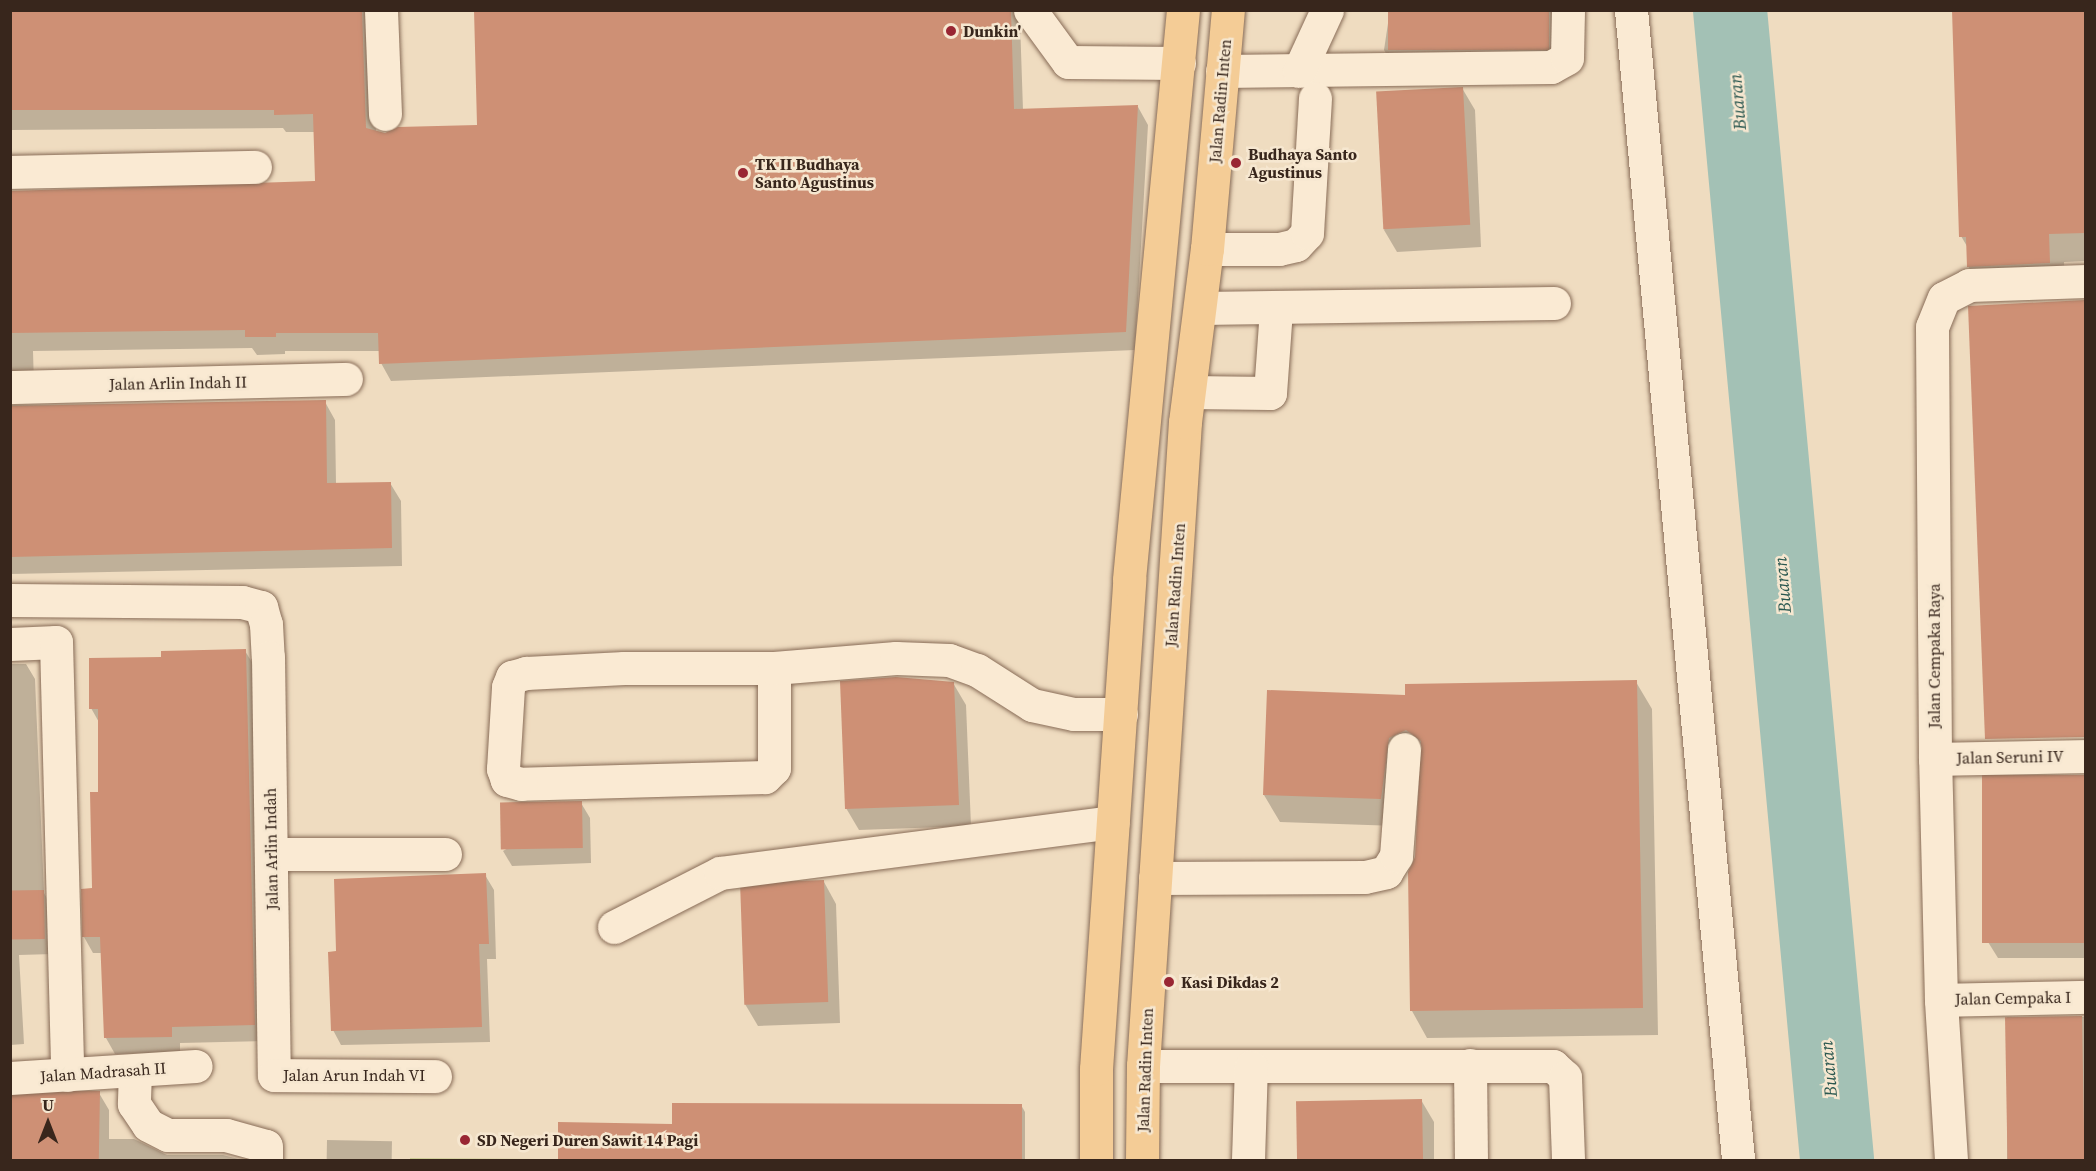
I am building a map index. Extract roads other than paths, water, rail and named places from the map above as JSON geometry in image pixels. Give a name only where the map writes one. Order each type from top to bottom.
[{"type":"main road","points":[[1096,1161],[1096,1069],[1129,579],[1183,10]]},
{"type":"main road","name":"Jalan Radin Inten","points":[[1142,1161],[1143,1066],[1189,392],[1207,249],[1228,10]]},
{"type":"street","points":[[381,10],[385,114]]},
{"type":"street","points":[[1030,10],[1068,62],[1179,63]]},
{"type":"street","points":[[1299,71],[1327,10]]},
{"type":"street","points":[[1222,71],[1551,67],[1567,58],[1568,10]]},
{"type":"street","points":[[1631,10],[1738,1161]]},
{"type":"street","points":[[1207,249],[1279,249],[1296,245],[1307,233],[1316,98]]},
{"type":"street","points":[[10,172],[255,167]]},
{"type":"street","name":"Jalan Cempaka Raya","points":[[1951,1161],[1941,1000],[1935,759],[1932,327],[1944,298],[1969,285],[2085,281]]},
{"type":"street","points":[[1200,308],[1276,309],[1554,303]]},
{"type":"street","points":[[1189,392],[1270,393],[1276,309]]},
{"type":"street","name":"Jalan Arlin Indah II","points":[[10,387],[346,379]]},
{"type":"street","name":"Jalan Arlin Indah","points":[[10,600],[242,602],[261,607],[266,624],[274,1075]]},
{"type":"street","points":[[10,644],[56,642],[67,1075]]},
{"type":"street","points":[[774,668],[774,768],[765,777],[521,784],[507,780],[503,770],[508,687],[512,677],[624,668],[774,668],[896,658],[949,660],[977,670],[1032,705],[1074,714],[1121,714]]},
{"type":"street","points":[[1155,878],[1365,878],[1386,872],[1396,856],[1404,749]]},
{"type":"street","name":"Jalan Seruni IV","points":[[1935,759],[2085,756]]},
{"type":"street","points":[[614,927],[720,873],[1113,822]]},
{"type":"street","points":[[271,855],[445,854]]},
{"type":"street","name":"Jalan Cempaka I","points":[[1941,1000],[2085,997]]},
{"type":"street","points":[[1470,1065],[1471,1161]]},
{"type":"street","name":"Jalan Madrasah II","points":[[10,1078],[196,1066]]},
{"type":"street","points":[[1143,1066],[1553,1066],[1560,1069],[1565,1077],[1568,1161]]},
{"type":"street","points":[[1248,1161],[1251,1067]]},
{"type":"street","points":[[135,1071],[134,1104],[148,1125],[168,1135],[226,1135],[266,1146],[266,1161]]},
{"type":"street","name":"Jalan Arun Indah VI","points":[[274,1075],[435,1076]]},
{"type":"waterway","name":"Buaran","points":[[1730,10],[1837,1160]]},
{"type":"place","name":"Dunkin'","points":[[951,31]]},
{"type":"place","name":"Budhaya Santo Agustinus","points":[[1236,163]]},
{"type":"place","name":"TK II Budhaya Santo Agustinus","points":[[743,173]]},
{"type":"place","name":"Kasi Dikdas 2","points":[[1169,982]]},
{"type":"place","name":"SD Negeri Duren Sawit 14 Pagi","points":[[465,1140]]}]
